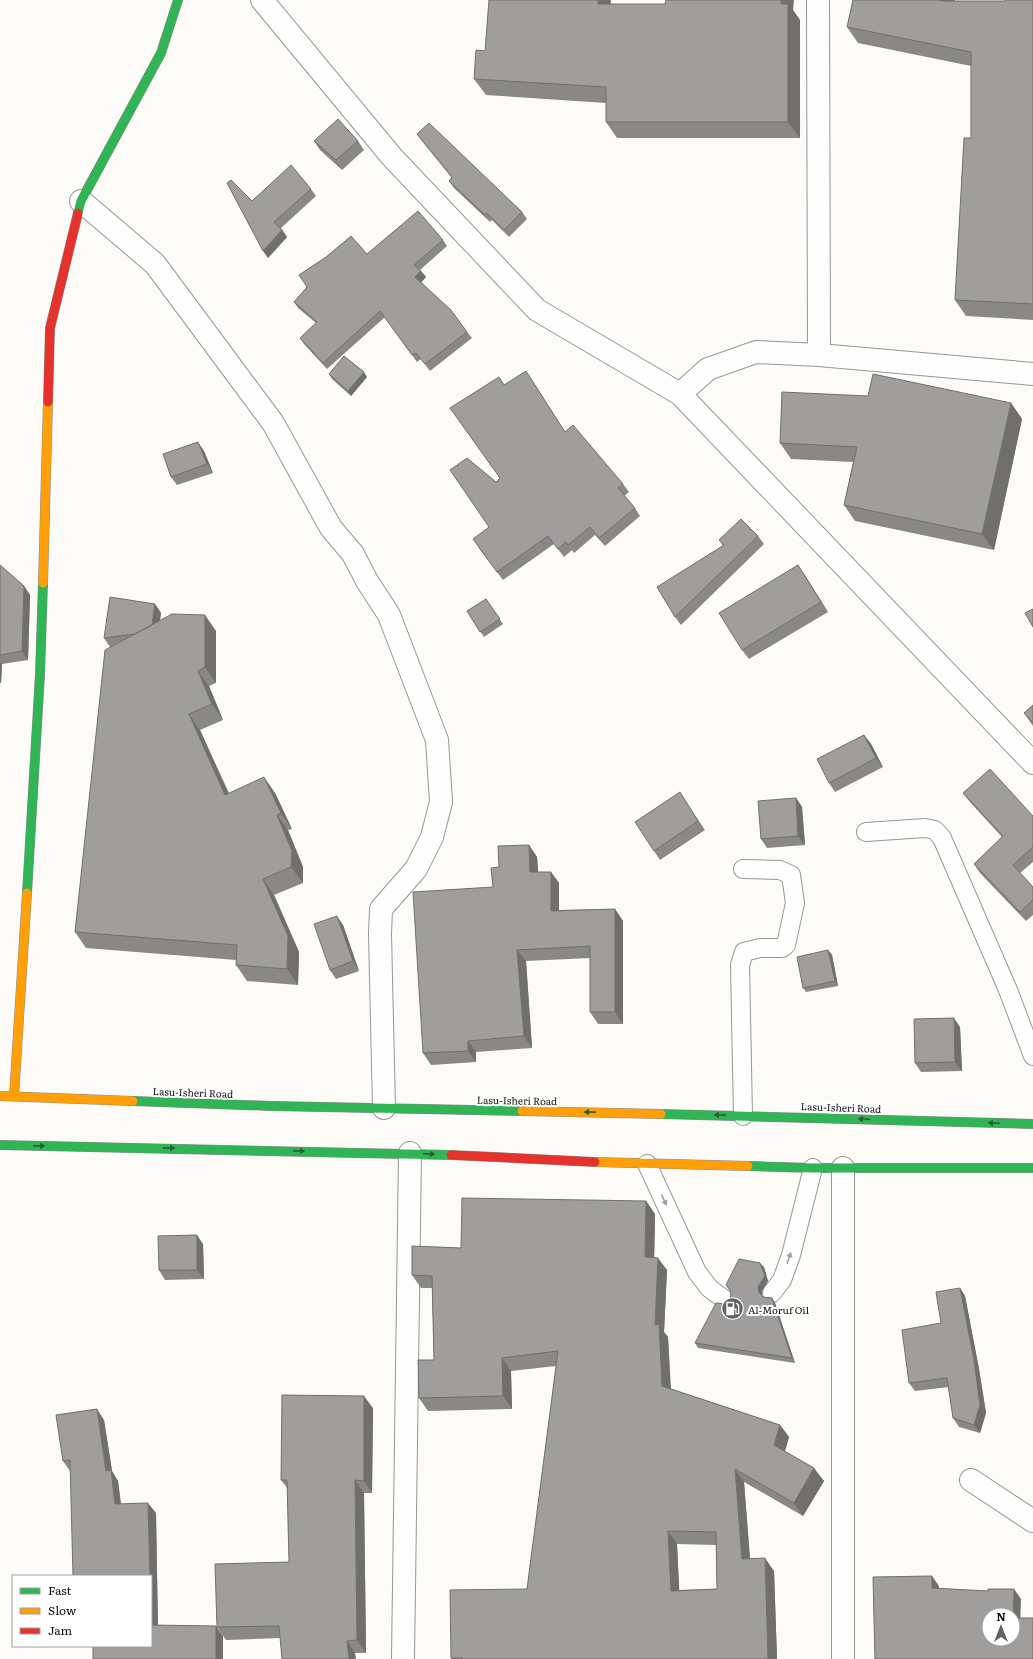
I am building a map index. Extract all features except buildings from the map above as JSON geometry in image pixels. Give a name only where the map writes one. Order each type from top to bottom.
[{"type":"main road","points":[[14,1096],[40,674],[50,328],[81,201],[161,53],[178,0]]},
{"type":"main road","name":"Lasu-Isheri Road","points":[[0,1096],[272,1106],[1033,1124]]},
{"type":"main road","points":[[0,1145],[410,1153],[648,1164],[813,1168],[1033,1168]]},
{"type":"street","points":[[262,0],[392,157],[537,310],[680,394],[1033,763]]},
{"type":"street","points":[[818,0],[819,354]]},
{"type":"street","points":[[81,201],[155,264],[273,423],[331,528],[353,554],[367,581],[390,615],[437,740],[441,802],[432,837],[416,869],[381,909],[380,934],[384,1108]]},
{"type":"street","points":[[680,394],[708,369],[756,352],[819,354],[1033,374]]},
{"type":"street","points":[[404,1659],[410,1153]]},
{"type":"street","points":[[843,1168],[843,1659]]},
{"type":"street","points":[[971,1480],[1033,1521]]},
{"type":"lane","points":[[866,832],[925,828],[935,830],[942,838],[1008,990],[1033,1056]]},
{"type":"lane","points":[[743,869],[780,870],[791,875],[795,903],[786,945],[782,948],[760,948],[744,952],[740,965],[743,1116]]},
{"type":"lane","points":[[648,1164],[697,1272],[709,1288],[724,1299]]},
{"type":"lane","points":[[772,1293],[782,1280],[791,1255],[813,1168]]},
{"type":"traffic: fast","points":[[78,213],[81,201],[161,53],[178,0]]},
{"type":"traffic: fast","points":[[27,893],[40,674],[43,583]]},
{"type":"traffic: fast","points":[[133,1101],[272,1106],[522,1111]]},
{"type":"traffic: fast","points":[[661,1114],[1033,1124]]},
{"type":"traffic: fast","points":[[0,1145],[451,1155]]},
{"type":"traffic: fast","points":[[748,1166],[813,1168],[1033,1168]]},
{"type":"traffic: slow","points":[[43,583],[48,402]]},
{"type":"traffic: slow","points":[[14,1096],[27,893]]},
{"type":"traffic: slow","points":[[0,1096],[133,1101]]},
{"type":"traffic: slow","points":[[522,1111],[661,1114]]},
{"type":"traffic: slow","points":[[595,1162],[748,1166]]},
{"type":"traffic: jam","points":[[48,402],[50,328],[78,213]]},
{"type":"traffic: jam","points":[[451,1155],[595,1162]]},
{"type":"place","name":"Al-Moruf Oil","points":[[733,1309]]}]
